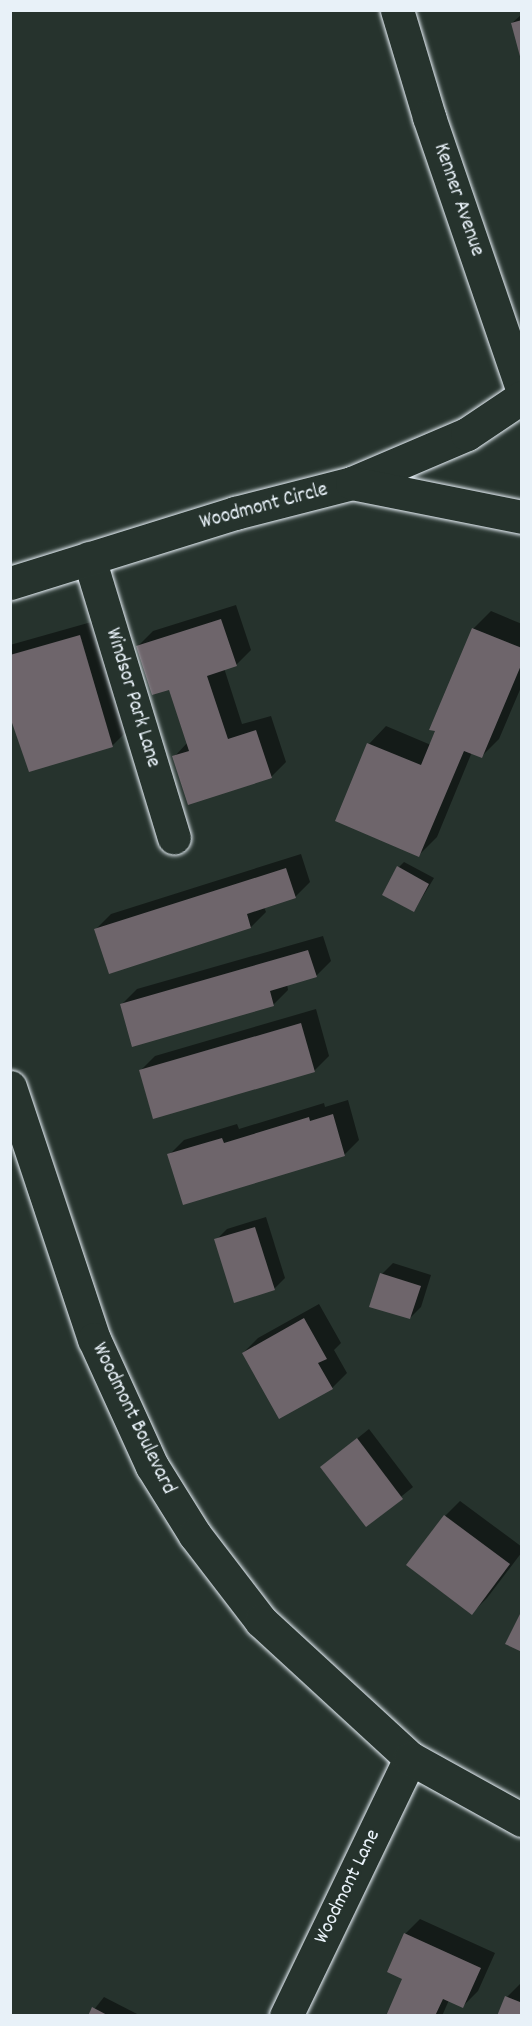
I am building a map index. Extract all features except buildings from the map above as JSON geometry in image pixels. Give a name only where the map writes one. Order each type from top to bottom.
[{"type":"street","name":"Kenner Avenue","points":[[397,10],[429,117],[522,388]]},
{"type":"street","points":[[352,483],[467,434],[522,397]]},
{"type":"street","name":"Woodmont Circle","points":[[10,583],[235,513],[352,483],[522,517]]},
{"type":"street","name":"Windsor Park Lane","points":[[89,558],[174,837]]},
{"type":"street","name":"Woodmont Boulevard","points":[[10,1087],[94,1339],[152,1466],[195,1535],[261,1621],[410,1758],[522,1820]]},
{"type":"street","name":"Woodmont Lane","points":[[286,2016],[410,1758]]}]
